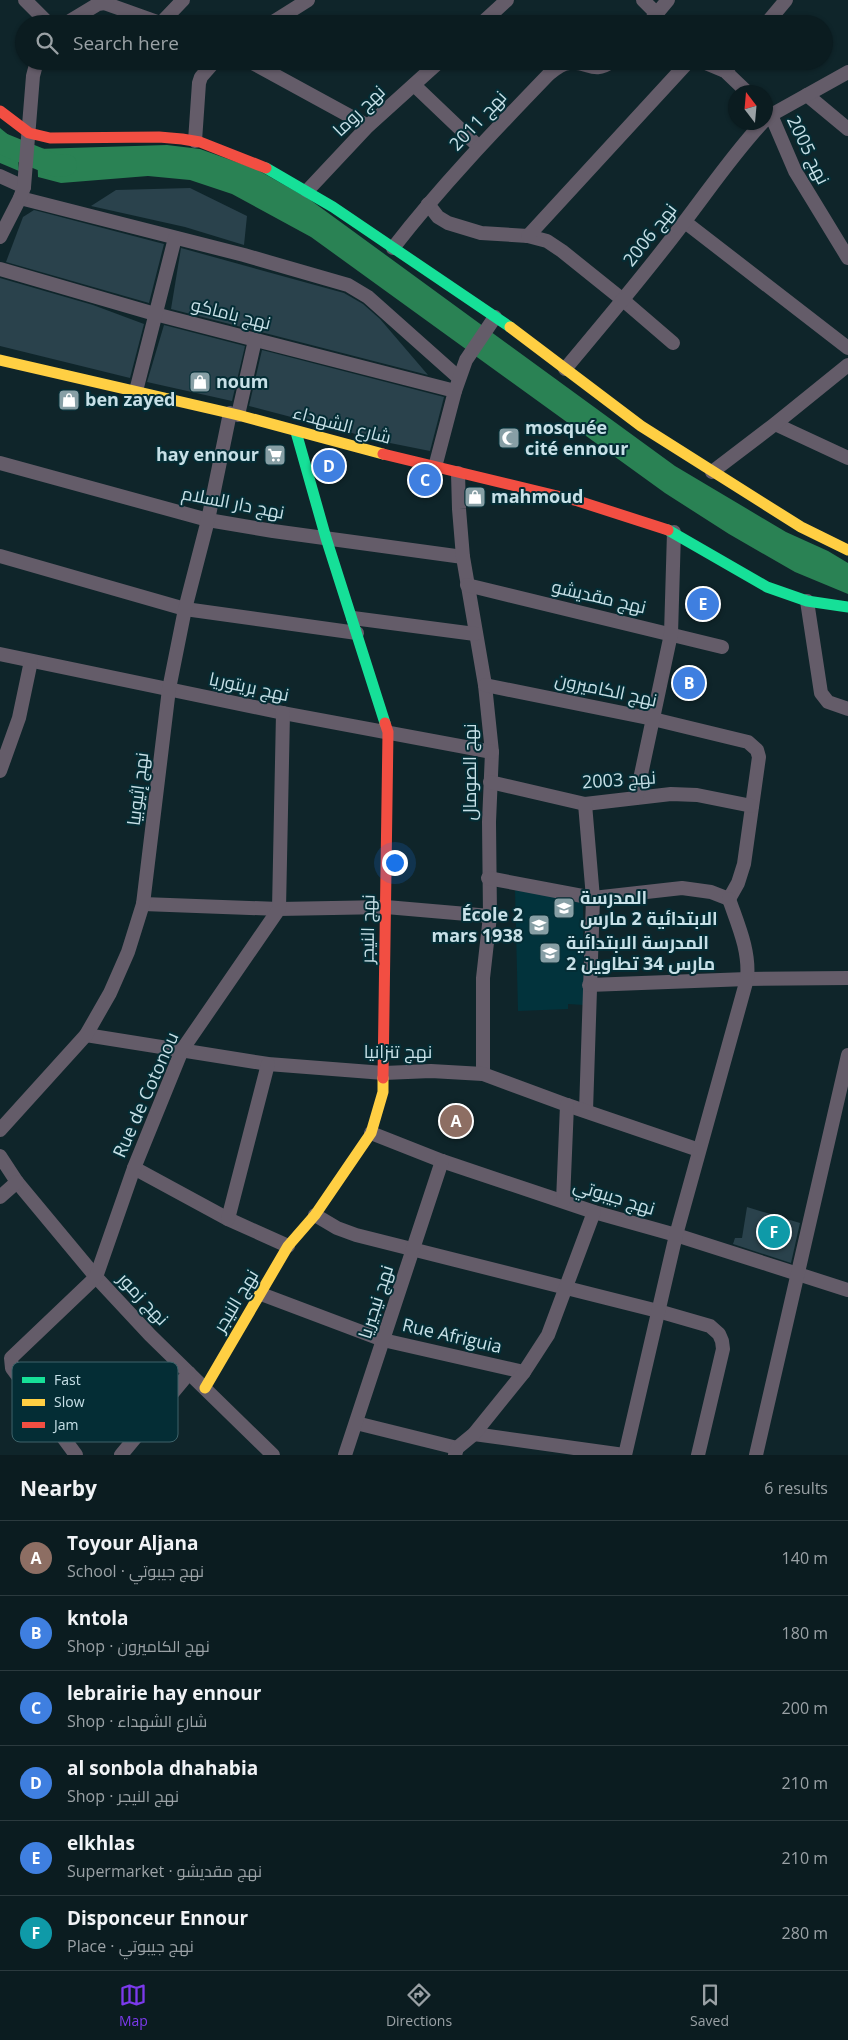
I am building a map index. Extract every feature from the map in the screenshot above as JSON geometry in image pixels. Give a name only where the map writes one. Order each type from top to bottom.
[{"type":"street","points":[[25,0],[40,15]]},
{"type":"street","points":[[169,15],[183,0]]},
{"type":"street","points":[[284,15],[308,0]]},
{"type":"street","points":[[491,15],[507,0]]},
{"type":"street","points":[[643,0],[650,15]]},
{"type":"street","points":[[655,15],[668,0]]},
{"type":"street","points":[[774,15],[786,0]]},
{"type":"street","points":[[80,15],[102,2],[139,15]]},
{"type":"street","points":[[0,237],[22,192],[35,70]]},
{"type":"street","points":[[195,141],[199,83],[207,70]]},
{"type":"street","points":[[265,70],[368,126]]},
{"type":"street","name":"نهج روما","points":[[307,191],[368,126],[430,70]]},
{"type":"street","name":"نهج 2011","points":[[393,248],[478,146],[554,70]]},
{"type":"street","points":[[528,236],[682,70]]},
{"type":"street","points":[[733,70],[742,85]]},
{"type":"street","name":"نهج 2006","points":[[773,113],[848,72]]},
{"type":"street","points":[[414,85],[478,146]]},
{"type":"street","points":[[807,95],[848,129]]},
{"type":"street","points":[[0,111],[28,138],[159,137],[195,141],[261,165],[307,191],[393,248],[565,369],[641,426],[712,472],[802,526],[848,550]]},
{"type":"street","name":"نهج 2006","points":[[565,369],[685,222],[740,146],[754,130]]},
{"type":"street","name":"نهج 2005","points":[[773,130],[794,171],[848,258]]},
{"type":"street","points":[[2,178],[22,192],[175,238],[348,285],[368,296],[457,385]]},
{"type":"street","points":[[428,204],[438,217],[448,223],[481,233],[528,236],[547,241],[623,300],[673,343]]},
{"type":"street","points":[[685,222],[848,348]]},
{"type":"street","points":[[136,391],[175,238]]},
{"type":"street","name":"نهج باماكو","points":[[0,269],[155,314],[255,340],[457,385]]},
{"type":"street","points":[[435,467],[457,385],[466,360],[493,320]]},
{"type":"street","name":"نهج إثيوبيا","points":[[0,1130],[86,1035],[110,993],[128,952],[143,904],[169,689],[185,609],[234,414],[255,340]]},
{"type":"street","name":"شارع الشهداء","points":[[0,360],[234,414],[296,432],[458,473],[578,501],[674,532],[766,587],[807,601],[844,606]]},
{"type":"street","points":[[712,472],[775,424],[848,364]]},
{"type":"street","points":[[775,424],[848,458]]},
{"type":"street","name":"نهج النيجر","points":[[204,1388],[288,1246],[315,1215],[371,1133],[383,1092],[388,732],[326,538],[296,432]]},
{"type":"street","name":"نهج دار السلام","points":[[0,463],[208,520],[273,531],[463,557]]},
{"type":"street","name":"نهج الصومال","points":[[458,473],[463,557],[484,684],[492,752],[488,878],[490,916],[483,978],[483,1074]]},
{"type":"street","points":[[636,798],[671,634],[674,532]]},
{"type":"street","points":[[0,556],[185,609],[357,633]]},
{"type":"street","name":"نهج مقديشو","points":[[467,585],[722,647]]},
{"type":"street","points":[[807,601],[822,694],[828,702],[848,708]]},
{"type":"street","points":[[353,618],[476,634]]},
{"type":"street","name":"نهج بريتوريا","points":[[0,654],[284,713],[492,752]]},
{"type":"street","points":[[0,771],[19,718],[31,661]]},
{"type":"street","name":"نهج الكاميرون","points":[[484,684],[653,719],[748,742],[757,750],[759,757],[752,806]]},
{"type":"street","points":[[279,909],[284,713]]},
{"type":"street","name":"نهج 2003","points":[[490,782],[585,804],[671,794],[697,795],[752,806]]},
{"type":"street","points":[[585,804],[594,898],[589,985],[586,1111]]},
{"type":"street","points":[[474,1434],[624,1455],[676,1235],[747,979],[749,966],[747,954],[729,899],[738,883],[744,864],[752,806]]},
{"type":"street","points":[[488,878],[594,898],[682,888],[711,892],[729,899]]},
{"type":"street","points":[[143,904],[279,909],[386,908],[490,916]]},
{"type":"street","name":"Rue de Cotonou","points":[[12,1368],[10,1363],[16,1352],[96,1277],[134,1168],[182,1050],[279,909]]},
{"type":"street","points":[[589,985],[747,979],[848,978]]},
{"type":"street","name":"نهج تنزانيا","points":[[86,1035],[268,1064],[384,1073],[431,1071],[483,1074],[699,1150]]},
{"type":"street","points":[[756,1455],[848,1055]]},
{"type":"street","points":[[228,1219],[268,1064]]},
{"type":"street","points":[[563,1201],[567,1105]]},
{"type":"street","name":"نهج جيبوتي","points":[[371,1133],[442,1162],[594,1212],[676,1235],[848,1290]]},
{"type":"street","name":"نهج زمور","points":[[0,1156],[17,1182],[96,1277],[178,1362]]},
{"type":"street","name":"نهج نيجيريا","points":[[345,1455],[442,1162]]},
{"type":"street","points":[[134,1168],[228,1219],[288,1246]]},
{"type":"street","points":[[0,1197],[17,1182]]},
{"type":"street","points":[[356,1423],[456,1452],[474,1434],[524,1372],[548,1335],[594,1212]]},
{"type":"street","points":[[315,1215],[337,1228],[356,1235],[658,1311],[710,1326],[719,1334],[722,1341],[722,1358],[698,1455]]},
{"type":"street","name":"Rue Afriguia","points":[[261,1294],[383,1340],[524,1372]]},
{"type":"street","name":"نهج زمور","points":[[178,1362],[273,1455]]},
{"type":"street","points":[[178,1386],[189,1373]]},
{"type":"street","name":"Rue de Cotonou","points":[[66,1442],[76,1455]]},
{"type":"street","points":[[121,1455],[132,1442]]},
{"type":"shaded area","points":[[0,128],[17,142],[19,171],[0,163]]},
{"type":"shaded area","points":[[167,145],[200,149],[256,169],[309,199],[675,466],[786,532],[828,551],[848,563],[848,594],[795,572],[729,534],[665,493],[311,237],[232,194],[190,180],[148,176],[61,183],[38,177],[37,149]]},
{"type":"shaded area","name":"المدرسة الابتدائية 2 مارس 34 تطاوين","points":[[515,890],[583,901],[584,1005],[568,1004],[568,1009],[518,1011]]},
{"type":"building","points":[[190,188],[247,216],[244,245],[185,227],[91,206],[116,190]]},
{"type":"building","points":[[34,210],[164,244],[149,303],[6,262],[23,217]]},
{"type":"building","points":[[181,248],[344,293],[363,304],[380,319],[428,375],[171,309]]},
{"type":"building","points":[[0,278],[93,305],[144,324],[130,378],[0,346]]},
{"type":"building","points":[[164,325],[245,346],[232,401],[147,382]]},
{"type":"building","points":[[262,350],[444,397],[430,451],[390,443],[249,406]]},
{"type":"building","points":[[747,1207],[800,1223],[791,1263],[733,1244],[735,1238],[742,1238]]},
{"type":"waterway","points":[[0,143],[57,166],[66,165]]},
{"type":"traffic: fast","points":[[266,168],[333,207],[510,327]]},
{"type":"traffic: fast","points":[[296,432],[326,538],[385,723]]},
{"type":"traffic: fast","points":[[668,530],[767,587],[807,601],[848,607]]},
{"type":"traffic: slow","points":[[510,327],[641,426],[801,527],[848,550]]},
{"type":"traffic: slow","points":[[0,360],[238,415],[383,454]]},
{"type":"traffic: slow","points":[[205,1388],[288,1246],[315,1215],[371,1133],[383,1092],[383,1078]]},
{"type":"traffic: jam","points":[[0,111],[29,133],[50,138],[159,137],[182,139],[200,142],[266,168]]},
{"type":"traffic: jam","points":[[383,454],[578,501],[668,530]]},
{"type":"traffic: jam","points":[[383,1078],[388,732],[385,723]]},
{"type":"place","name":"noum","points":[[200,382]]},
{"type":"place","name":"ben zayed","points":[[69,400]]},
{"type":"place","name":"mosquée cité ennour","points":[[509,438]]},
{"type":"place","name":"hay ennour","points":[[275,455]]},
{"type":"place","name":"al sonbola dhahabia","points":[[329,466]]},
{"type":"place","name":"lebrairie hay ennour","points":[[425,480]]},
{"type":"place","name":"mahmoud","points":[[475,497]]},
{"type":"place","name":"elkhlas","points":[[703,604]]},
{"type":"place","name":"kntola","points":[[689,683]]},
{"type":"place","name":"المدرسة الابتدائية 2 مارس","points":[[564,908]]},
{"type":"place","name":"École 2 mars 1938","points":[[539,925]]},
{"type":"place","name":"المدرسة الابتدائية 2 مارس 34 تطاوين","points":[[550,953]]},
{"type":"place","name":"Toyour Aljana","points":[[456,1121]]},
{"type":"place","name":"Disponceur Ennour","points":[[774,1232]]}]
